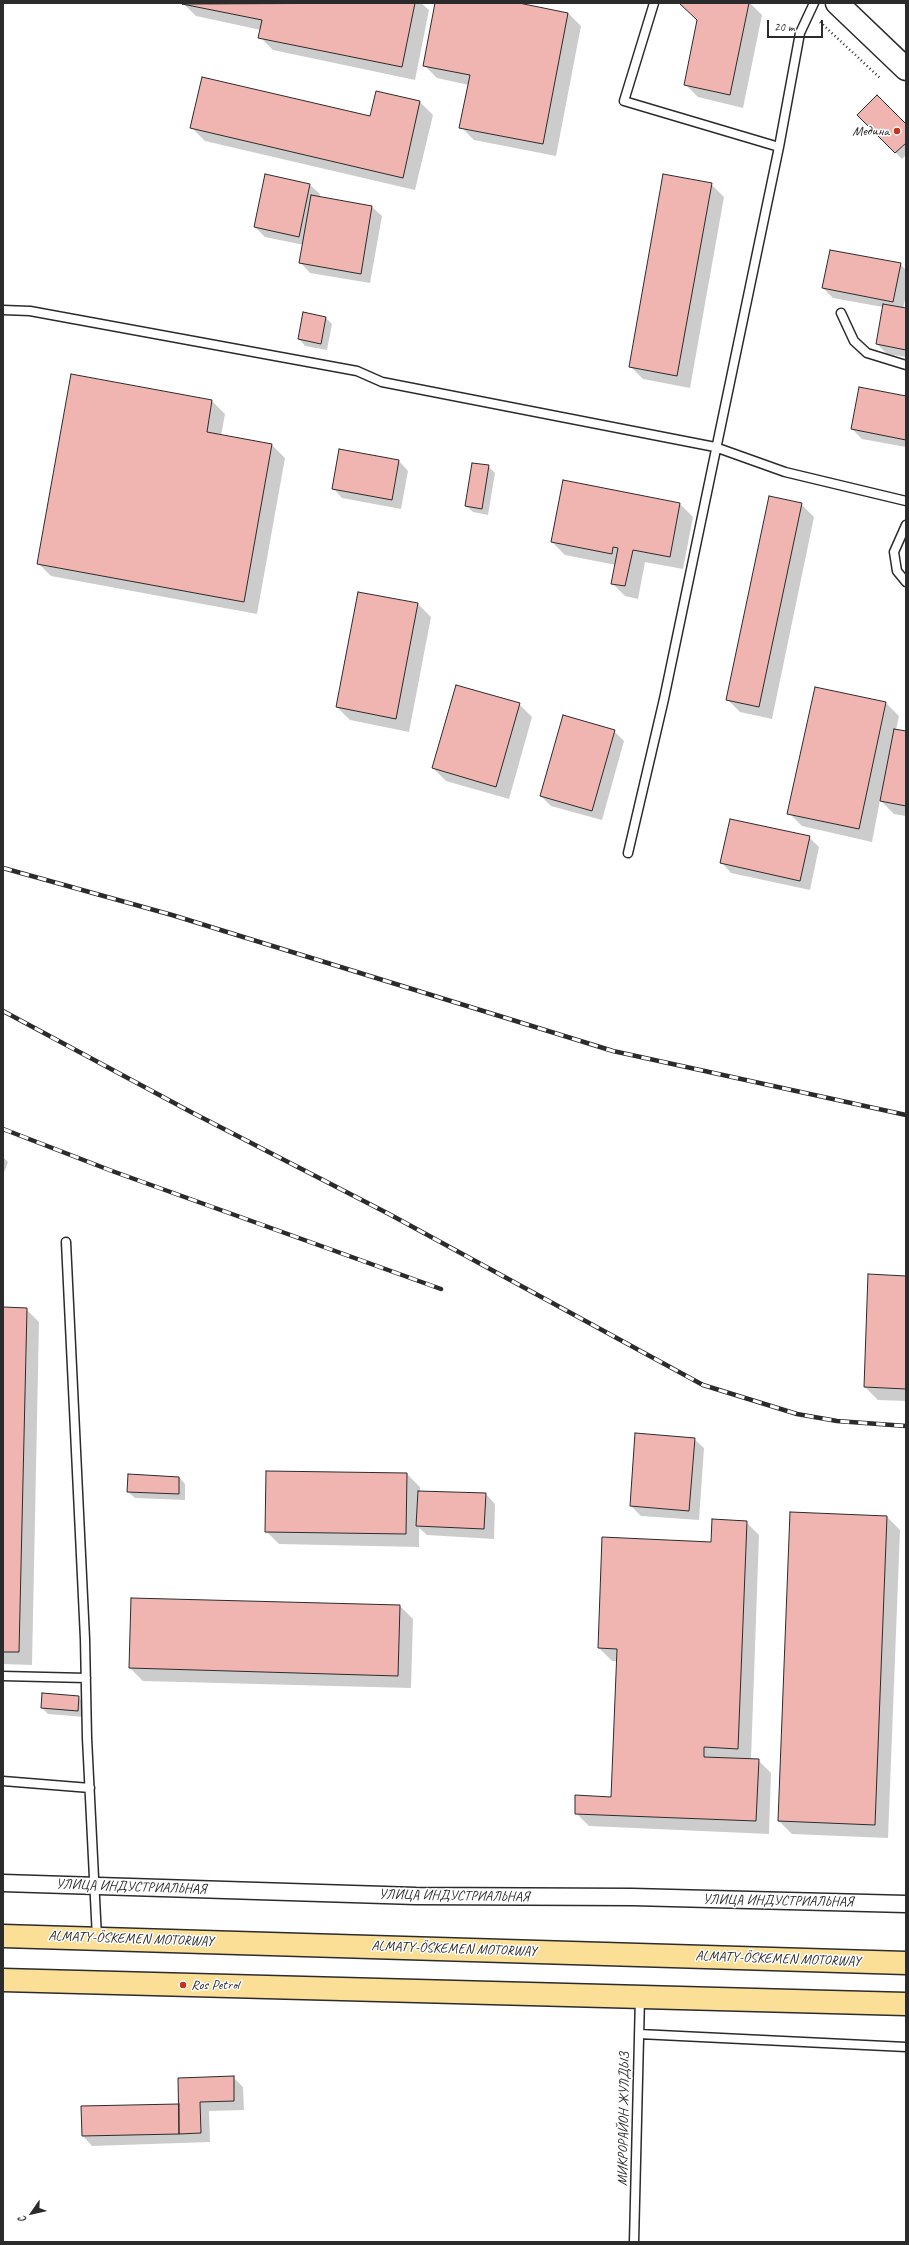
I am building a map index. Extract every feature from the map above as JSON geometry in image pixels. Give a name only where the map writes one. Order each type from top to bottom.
[{"type":"highway","name":"ALMATY-ÖSKEMEN MOTORWAY","points":[[3,1936],[906,1963]]},
{"type":"highway","points":[[3,1980],[906,2004]]},
{"type":"main road","points":[[837,3],[906,68]]},
{"type":"street","name":"УЛИЦА ИНДУСТРИАЛЬНАЯ","points":[[3,1883],[416,1896],[632,1897],[906,1904]]},
{"type":"lane","points":[[654,3],[624,101],[779,147]]},
{"type":"lane","points":[[628,853],[664,699],[715,447],[779,147],[800,33],[814,3]]},
{"type":"lane","points":[[3,310],[30,311],[356,371],[382,382],[715,447],[785,472],[906,501]]},
{"type":"lane","points":[[841,313],[854,341],[867,353],[906,365]]},
{"type":"lane","points":[[906,525],[894,552],[897,571],[906,582]]},
{"type":"lane","points":[[66,1242],[97,1938]]},
{"type":"lane","points":[[3,1676],[86,1678]]},
{"type":"lane","points":[[3,1781],[90,1788]]},
{"type":"lane","name":"МИКРОРАЙОН ЖУЛДЫЗ","points":[[634,2242],[640,1996]]},
{"type":"lane","points":[[639,2034],[906,2047]]},
{"type":"path","points":[[809,11],[880,78]]},
{"type":"building","points":[[415,3],[402,67],[258,38],[262,20],[182,4]]},
{"type":"building","points":[[435,3],[519,3],[568,13],[543,144],[459,128],[470,75],[423,66]]},
{"type":"building","points":[[679,3],[749,3],[730,95],[684,85],[697,20]]},
{"type":"building","points":[[202,77],[370,116],[376,91],[420,101],[403,178],[190,128]]},
{"type":"building","points":[[877,95],[906,124],[906,143],[895,153],[857,115]]},
{"type":"building","points":[[265,174],[310,184],[299,237],[254,227]]},
{"type":"building","points":[[663,174],[712,183],[677,376],[629,367]]},
{"type":"building","points":[[311,195],[372,206],[361,274],[299,263]]},
{"type":"building","points":[[830,250],[901,263],[893,302],[822,288]]},
{"type":"building","points":[[883,304],[906,308],[906,350],[876,344]]},
{"type":"building","points":[[303,312],[326,317],[321,344],[298,339]]},
{"type":"building","points":[[71,374],[212,400],[207,432],[272,444],[244,602],[37,564]]},
{"type":"building","points":[[859,387],[906,396],[906,440],[851,429]]},
{"type":"building","points":[[339,449],[399,460],[392,500],[332,489]]},
{"type":"building","points":[[472,463],[489,465],[482,509],[465,506]]},
{"type":"building","points":[[563,480],[680,503],[670,557],[633,550],[625,586],[611,584],[618,548],[613,547],[612,554],[551,542]]},
{"type":"building","points":[[769,496],[802,503],[759,707],[726,700]]},
{"type":"building","points":[[358,592],[418,603],[396,719],[336,707]]},
{"type":"building","points":[[456,685],[520,703],[496,787],[432,768]]},
{"type":"building","points":[[815,687],[886,702],[859,829],[787,814]]},
{"type":"building","points":[[563,715],[615,730],[592,811],[540,796]]},
{"type":"building","points":[[894,729],[906,731],[906,806],[880,801]]},
{"type":"building","points":[[730,819],[810,836],[800,881],[720,863]]},
{"type":"building","points":[[868,1274],[906,1276],[906,1389],[864,1387]]},
{"type":"building","points":[[3,1307],[27,1308],[19,1652],[3,1652]]},
{"type":"building","points":[[635,1433],[695,1438],[689,1511],[630,1506]]},
{"type":"building","points":[[266,1471],[407,1473],[406,1534],[265,1532]]},
{"type":"building","points":[[128,1474],[179,1477],[179,1494],[127,1492]]},
{"type":"building","points":[[418,1491],[486,1493],[484,1529],[416,1526]]},
{"type":"building","points":[[790,1512],[887,1516],[875,1825],[778,1821]]},
{"type":"building","points":[[712,1519],[747,1521],[738,1749],[704,1747],[704,1757],[759,1759],[756,1821],[575,1814],[575,1795],[611,1797],[617,1649],[598,1648],[602,1537],[711,1542]]},
{"type":"building","points":[[131,1598],[400,1605],[398,1676],[129,1668]]},
{"type":"building","points":[[42,1693],[79,1696],[78,1711],[41,1708]]},
{"type":"building","points":[[234,2076],[234,2101],[200,2102],[201,2133],[179,2134],[178,2078]]},
{"type":"building","points":[[179,2104],[179,2134],[82,2136],[81,2106]]},
{"type":"railway","points":[[3,868],[172,915],[613,1051],[906,1115]]},
{"type":"railway","points":[[3,1011],[191,1112],[389,1214],[703,1385],[797,1414],[837,1421],[906,1426]]},
{"type":"railway","points":[[3,1129],[112,1171],[441,1289]]},
{"type":"place","name":"Медина","points":[[897,131]]},
{"type":"place","name":"Ros Petrol","points":[[183,1985]]}]
